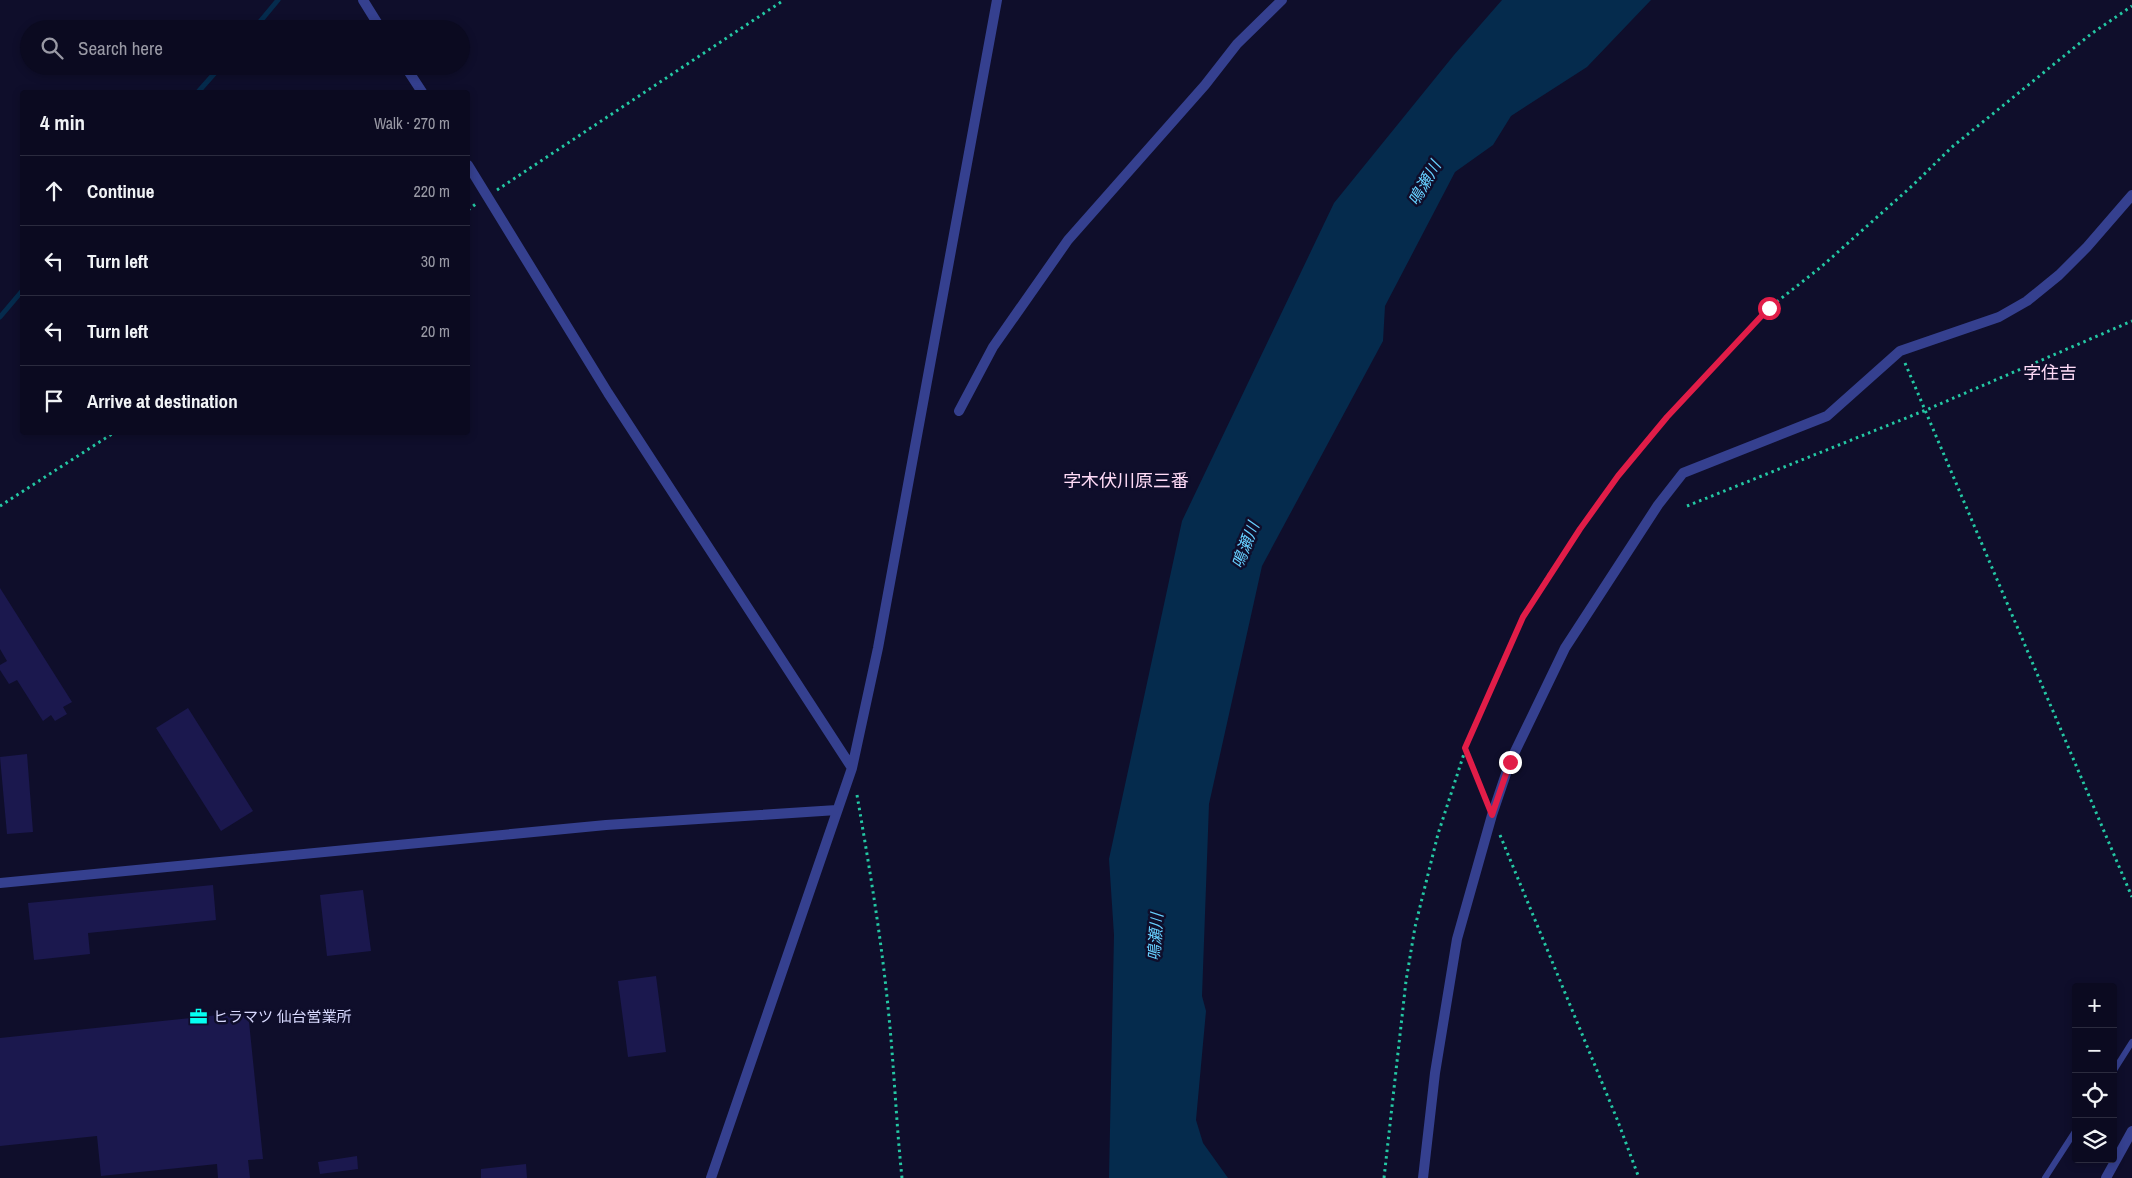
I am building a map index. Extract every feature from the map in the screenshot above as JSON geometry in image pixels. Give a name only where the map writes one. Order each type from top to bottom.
[{"type":"street","points":[[363,0],[375,20]]},
{"type":"street","points":[[711,1178],[852,768],[878,648],[997,0]]},
{"type":"street","points":[[960,411],[993,347],[1068,240],[1205,85],[1237,44],[1282,0]]},
{"type":"street","points":[[411,75],[421,90]]},
{"type":"street","points":[[470,168],[608,393],[852,768]]},
{"type":"street","points":[[1423,1178],[1435,1073],[1457,939],[1492,815],[1510,762],[1565,648],[1658,505],[1683,473],[1827,416],[1900,351],[1998,317],[2027,301],[2059,275],[2087,247],[2132,195]]},
{"type":"street","points":[[0,883],[606,825],[838,810]]},
{"type":"street","points":[[2106,1178],[2132,1130]]},
{"type":"lane","points":[[2117,1066],[2132,1042]]},
{"type":"lane","points":[[2045,1178],[2072,1136]]},
{"type":"path","points":[[488,197],[784,0]]},
{"type":"path","points":[[1384,1178],[1406,981],[1415,927],[1438,834],[1465,748],[1523,617],[1548,576],[1618,476],[1667,417],[1769,308],[1820,267],[1912,186],[1952,147],[2091,34],[2132,6]]},
{"type":"path","points":[[1687,506],[1926,410],[2132,321]]},
{"type":"path","points":[[1900,351],[2132,897]]},
{"type":"path","points":[[0,506],[110,435]]},
{"type":"path","points":[[1465,748],[1617,1119],[1639,1178]]},
{"type":"path","points":[[856,793],[880,942],[888,1007],[902,1178]]},
{"type":"water","name":"鳴瀬川","points":[[1502,0],[1651,0],[1587,67],[1511,116],[1493,145],[1455,172],[1385,306],[1383,341],[1262,566],[1209,804],[1202,996],[1206,1011],[1196,1120],[1203,1143],[1228,1178],[1109,1178],[1114,935],[1109,859],[1182,521],[1334,203],[1454,55]]},
{"type":"building","points":[[0,588],[72,702],[63,707],[67,714],[55,721],[51,715],[43,721],[17,680],[9,684],[0,670],[0,665],[7,661],[0,649]]},
{"type":"building","points":[[188,708],[253,811],[221,831],[156,728]]},
{"type":"building","points":[[27,754],[33,832],[7,834],[0,757]]},
{"type":"building","points":[[213,885],[216,920],[88,933],[90,954],[34,960],[28,903]]},
{"type":"building","points":[[363,890],[371,951],[327,956],[320,895]]},
{"type":"building","points":[[656,976],[666,1052],[628,1057],[618,981]]},
{"type":"building","points":[[248,1012],[263,1159],[248,1160],[250,1178],[218,1178],[217,1164],[101,1176],[97,1136],[0,1146],[0,1038]]},
{"type":"building","points":[[357,1156],[358,1169],[320,1174],[318,1162]]},
{"type":"building","points":[[526,1164],[527,1178],[481,1178],[481,1169]]},
{"type":"waterway","points":[[261,20],[278,0]]},
{"type":"waterway","points":[[200,90],[213,75]]},
{"type":"waterway","points":[[0,317],[20,293]]},
{"type":"place","name":"ヒラマツ 仙台営業所","points":[[199,1017]]},
{"type":"district","name":"字住吉","points":[[2050,373]]},
{"type":"district","name":"字木伏川原三番","points":[[1126,481]]},
{"type":"route","points":[[1510,762],[1492,815],[1465,748],[1523,617],[1548,576],[1618,476],[1667,417],[1769,308]]}]
